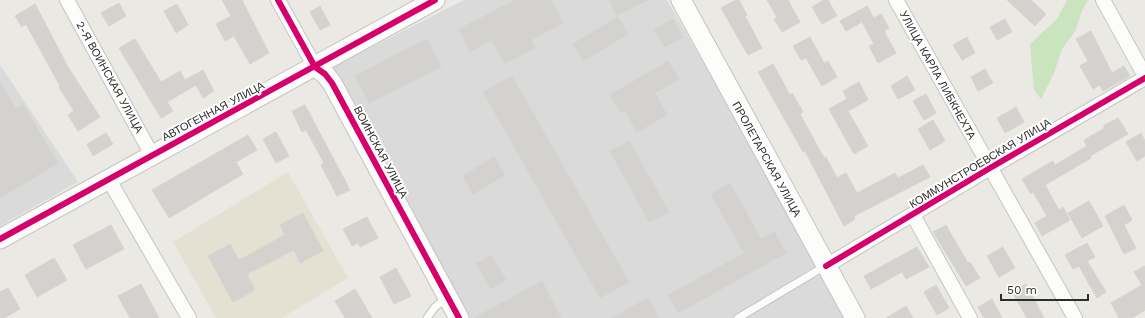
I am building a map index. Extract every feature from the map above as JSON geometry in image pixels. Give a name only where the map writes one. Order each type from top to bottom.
[{"type":"street","name":"2-Я ВОИНСКАЯ УЛИЦА","points":[[67,0],[152,155]]},
{"type":"street","name":"ВОИНСКАЯ УЛИЦА","points":[[278,0],[315,67],[325,74],[332,83],[459,318]]},
{"type":"street","name":"АВТОГЕННАЯ УЛИЦА","points":[[0,240],[435,0]]},
{"type":"street","name":"ПРОЛЕТАРСКАЯ УЛИЦА","points":[[681,0],[855,318]]},
{"type":"street","name":"УЛИЦА КАРЛА ЛИБКНЕХТА","points":[[896,0],[1075,318]]},
{"type":"street","points":[[1103,0],[1145,77]]},
{"type":"street","name":"КОММУНСТРОЕВСКАЯ УЛИЦА","points":[[826,266],[1145,77]]},
{"type":"street","points":[[108,180],[188,318]]},
{"type":"street","points":[[913,215],[970,318]]},
{"type":"lane","name":"КОММУНСТРОЕВСКАЯ УЛИЦА","points":[[738,318],[826,266]]},
{"type":"lane","points":[[427,318],[435,307],[448,297]]},
{"type":"shaded area","points":[[464,0],[667,0],[851,318],[469,318],[333,67]]},
{"type":"shaded area","points":[[0,65],[78,182],[0,226]]},
{"type":"shaded area","points":[[288,172],[348,278],[282,318],[216,318],[173,242]]},
{"type":"green space","points":[[1067,0],[1088,0],[1081,13],[1076,30],[1062,49],[1054,73],[1041,99],[1034,90],[1030,44],[1057,19]]},
{"type":"building","points":[[222,0],[242,0],[269,53],[250,64],[234,36],[225,41],[216,24],[231,16]]},
{"type":"building","points":[[515,0],[551,0],[563,23],[531,40],[535,48],[505,64],[492,40],[470,52],[459,29]]},
{"type":"building","points":[[609,0],[648,0],[617,16]]},
{"type":"building","points":[[736,0],[739,0],[747,15],[745,16],[762,48],[748,55],[721,8]]},
{"type":"building","points":[[767,0],[788,0],[800,22],[782,32],[774,19],[777,17]]},
{"type":"building","points":[[824,0],[828,0],[837,16],[822,24],[812,7]]},
{"type":"building","points":[[1007,0],[1031,0],[1046,14],[1035,26]]},
{"type":"building","points":[[119,3],[126,16],[109,26],[101,13]]},
{"type":"building","points":[[35,4],[68,67],[100,117],[78,131],[68,115],[74,111],[59,87],[60,86],[26,24],[22,27],[15,16]]},
{"type":"building","points":[[177,4],[188,25],[176,33],[164,11]]},
{"type":"building","points":[[320,6],[330,25],[320,30],[310,12]]},
{"type":"building","points":[[867,6],[874,18],[881,14],[889,28],[884,31],[896,53],[878,63],[869,46],[874,44],[862,22],[846,31],[840,21]]},
{"type":"building","points":[[618,17],[628,34],[583,61],[573,44]]},
{"type":"building","points":[[673,19],[683,37],[664,47],[654,29]]},
{"type":"building","points":[[1005,19],[1012,32],[997,40],[990,27]]},
{"type":"building","points":[[1091,31],[1112,73],[1124,66],[1130,76],[1103,91],[1100,85],[1093,89],[1080,66],[1088,61],[1076,39]]},
{"type":"building","points":[[810,37],[824,63],[828,61],[837,77],[822,86],[806,58],[801,60],[793,46]]},
{"type":"building","points":[[967,37],[975,53],[962,60],[953,45]]},
{"type":"building","points":[[135,39],[161,82],[180,71],[185,80],[203,70],[214,91],[203,98],[196,85],[167,102],[173,111],[161,118],[119,48]]},
{"type":"building","points":[[427,39],[441,67],[369,103],[355,76]]},
{"type":"building","points":[[668,61],[679,79],[655,93],[667,115],[637,132],[625,111],[621,113],[610,95]]},
{"type":"building","points":[[773,64],[790,95],[792,93],[803,112],[800,114],[824,158],[826,157],[837,178],[846,173],[857,193],[895,173],[898,178],[923,165],[930,177],[854,216],[855,219],[844,226],[805,151],[803,152],[758,72]]},
{"type":"building","points":[[985,69],[993,83],[978,91],[971,77]]},
{"type":"building","points":[[512,76],[629,282],[600,298],[483,92]]},
{"type":"building","points":[[907,76],[915,90],[898,99],[891,86]]},
{"type":"building","points":[[0,82],[16,109],[23,105],[58,163],[0,198]]},
{"type":"building","points":[[859,82],[868,100],[848,111],[868,146],[854,154],[829,109],[847,99],[843,91]]},
{"type":"building","points":[[926,94],[936,113],[924,120],[913,101]]},
{"type":"building","points":[[305,105],[350,190],[337,196],[321,165],[324,163],[306,130],[302,132],[292,111]]},
{"type":"building","points":[[1016,107],[1024,122],[1005,133],[997,118]]},
{"type":"building","points":[[1118,118],[1128,134],[1045,185],[1059,210],[1063,207],[1070,220],[1042,236],[1035,223],[1047,216],[1033,192],[1031,194],[1022,179],[1053,161],[1055,165],[1087,146],[1084,140],[1105,128],[1103,126]]},
{"type":"building","points":[[933,120],[945,141],[930,150],[918,129]]},
{"type":"building","points":[[276,132],[289,156],[276,163],[263,139]]},
{"type":"building","points":[[106,133],[113,144],[93,156],[87,144]]},
{"type":"building","points":[[1141,133],[1145,141],[1145,156],[1137,161],[1126,142]]},
{"type":"building","points":[[248,135],[257,150],[236,162],[243,174],[169,218],[152,190]]},
{"type":"building","points":[[629,141],[669,212],[649,222],[610,151]]},
{"type":"building","points":[[494,157],[505,175],[473,194],[463,176]]},
{"type":"building","points":[[730,183],[761,239],[774,232],[786,253],[678,313],[668,295],[744,253],[711,194]]},
{"type":"building","points":[[1089,201],[1103,226],[1082,238],[1068,213]]},
{"type":"building","points":[[1124,205],[1132,220],[1124,225],[1136,248],[1124,254],[1105,216]]},
{"type":"building","points":[[303,213],[323,251],[300,263],[294,250],[247,274],[255,290],[233,302],[208,256],[230,244],[239,260],[285,235],[280,225]]},
{"type":"building","points":[[367,217],[378,238],[360,247],[358,243],[352,246],[343,229]]},
{"type":"building","points":[[111,225],[124,249],[86,269],[73,245]]},
{"type":"building","points":[[946,225],[968,263],[970,262],[980,278],[966,286],[933,232]]},
{"type":"building","points":[[1087,243],[1095,257],[1087,261],[1106,292],[1097,298],[1079,266],[1073,269],[1065,255]]},
{"type":"building","points":[[917,247],[929,267],[906,279],[902,272],[871,289],[864,276]]},
{"type":"building","points":[[1003,247],[1015,268],[999,277],[987,256]]},
{"type":"building","points":[[491,255],[506,280],[491,289],[476,264]]},
{"type":"building","points":[[54,258],[67,280],[37,297],[25,275]]},
{"type":"building","points":[[1145,266],[1145,310],[1132,318],[1119,318],[1111,303],[1142,285],[1134,272]]},
{"type":"building","points":[[396,268],[411,296],[394,304],[380,277]]},
{"type":"building","points":[[542,281],[561,318],[474,318]]},
{"type":"building","points":[[141,284],[159,318],[130,318],[118,296]]},
{"type":"building","points":[[1026,284],[1044,318],[1027,318],[1012,292]]},
{"type":"building","points":[[936,285],[949,308],[937,315],[924,292]]},
{"type":"building","points":[[8,288],[20,309],[4,318],[0,318],[0,292]]},
{"type":"building","points":[[355,289],[372,318],[345,318],[335,301]]},
{"type":"building","points":[[648,298],[659,318],[611,318]]},
{"type":"building","points":[[992,299],[1002,318],[984,318],[978,307]]},
{"type":"building","points":[[906,306],[913,318],[886,318]]},
{"type":"cycle path","points":[[278,0],[315,67],[325,74],[332,83],[459,318]]},
{"type":"cycle path","points":[[0,239],[435,0]]},
{"type":"cycle path","points":[[826,266],[1145,78]]}]
